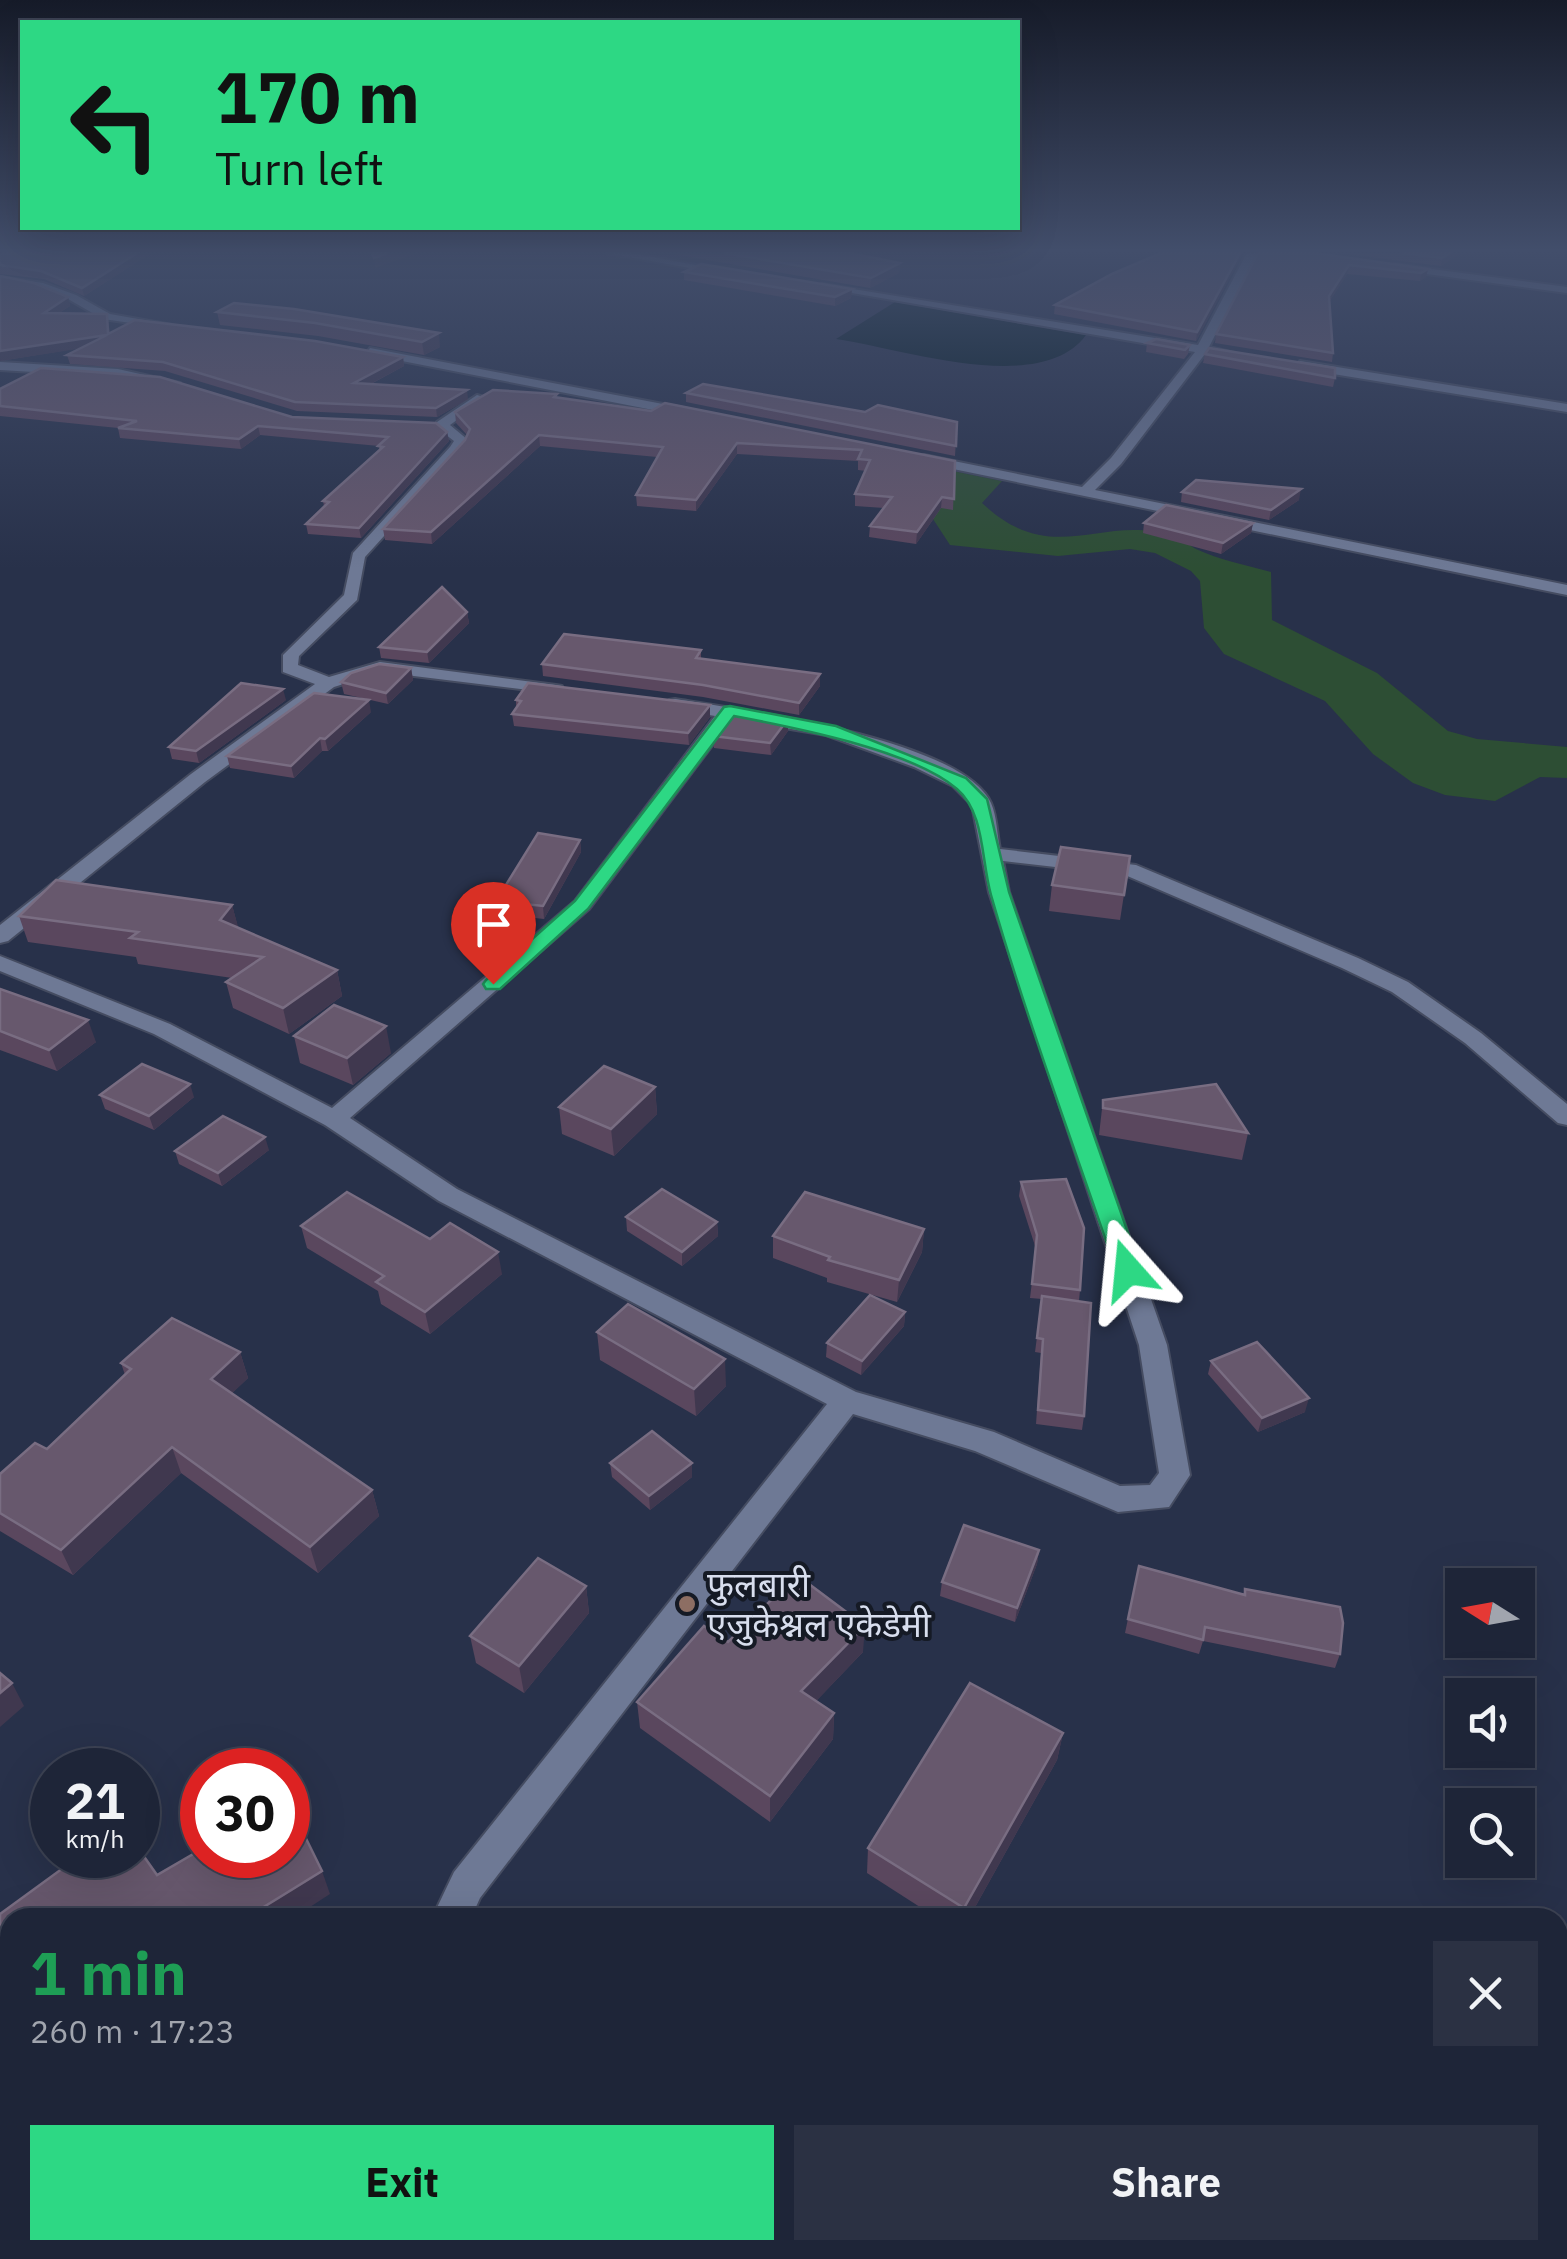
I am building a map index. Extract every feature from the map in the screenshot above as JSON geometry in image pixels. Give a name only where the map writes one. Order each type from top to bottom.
[{"type":"street","points":[[399,358],[707,416]]},
{"type":"street","points":[[1084,493],[1116,461],[1197,358]]},
{"type":"street","points":[[1282,362],[1567,408]]},
{"type":"street","points":[[0,366],[118,372],[164,379],[193,389]]},
{"type":"street","points":[[328,683],[289,668],[292,656],[351,597],[358,556],[461,440],[457,434],[432,425],[502,386],[518,382]]},
{"type":"street","points":[[903,455],[1567,590]]},
{"type":"street","points":[[0,936],[198,778],[328,683],[380,667],[583,693]]},
{"type":"street","points":[[0,963],[162,1029],[334,1120],[448,1194],[847,1401],[983,1441],[1118,1499],[1158,1498],[1174,1475],[1153,1346],[1022,963],[981,803],[960,782],[830,730],[730,710],[656,702]]},
{"type":"street","points":[[334,1120],[582,905],[730,710]]},
{"type":"street","points":[[991,854],[1129,869],[1350,963],[1400,987],[1473,1038],[1567,1117]]},
{"type":"street","points":[[456,1908],[466,1885],[847,1401]]},
{"type":"green space","points":[[928,466],[1002,481],[982,503],[1008,523],[1032,533],[1056,537],[1149,531],[1271,572],[1272,620],[1377,673],[1448,731],[1477,739],[1567,747],[1567,778],[1540,777],[1495,801],[1445,795],[1413,783],[1373,754],[1325,701],[1224,654],[1204,628],[1200,581],[1191,571],[1155,553],[1130,549],[1058,556],[950,545],[933,519]]},
{"type":"water","points":[[934,358],[1050,358],[1004,366]]},
{"type":"building","points":[[114,358],[400,358],[354,383],[467,390],[436,408],[295,402],[163,362]]},
{"type":"building","points":[[1229,358],[1275,358],[1335,368],[1335,378]]},
{"type":"building","points":[[41,368],[160,377],[292,417],[436,423],[447,432],[359,528],[306,524],[329,502],[323,501],[383,447],[378,446],[388,437],[258,426],[239,439],[118,428],[137,421],[0,406],[0,389]]},
{"type":"building","points":[[703,384],[865,412],[878,405],[957,422],[956,446],[686,393]]},
{"type":"building","points":[[493,390],[557,394],[554,397],[651,411],[665,403],[955,461],[954,499],[942,497],[917,532],[870,526],[892,497],[855,494],[870,460],[858,459],[862,450],[737,443],[696,500],[636,495],[663,447],[539,435],[431,532],[383,529],[465,440],[470,429],[455,412]]},
{"type":"building","points":[[1196,480],[1301,489],[1271,510],[1182,492]]},
{"type":"building","points":[[1166,505],[1253,523],[1223,543],[1144,523]]},
{"type":"building","points":[[442,587],[467,612],[427,652],[379,647]]},
{"type":"building","points":[[564,634],[701,650],[696,658],[820,674],[799,703],[703,685],[542,664]]},
{"type":"building","points":[[379,664],[411,668],[386,693],[341,682],[351,673]]},
{"type":"building","points":[[241,683],[283,689],[196,751],[169,747]]},
{"type":"building","points":[[528,683],[710,705],[688,733],[512,714]]},
{"type":"building","points":[[314,693],[369,700],[291,766],[227,756]]},
{"type":"building","points":[[734,708],[788,719],[770,743],[713,736]]},
{"type":"building","points":[[538,833],[580,840],[543,906],[496,901]]},
{"type":"building","points":[[1061,847],[1130,856],[1124,895],[1052,885]]},
{"type":"building","points":[[56,880],[232,905],[220,920],[337,970],[283,1008],[226,982],[263,957],[130,938],[138,932],[19,916]]},
{"type":"building","points":[[0,989],[88,1020],[49,1050],[0,1031]]},
{"type":"building","points":[[334,1005],[386,1026],[347,1058],[294,1036]]},
{"type":"building","points":[[142,1064],[190,1084],[149,1116],[100,1095]]},
{"type":"building","points":[[604,1066],[655,1087],[611,1129],[559,1107]]},
{"type":"building","points":[[1216,1084],[1248,1133],[1103,1108],[1103,1100]]},
{"type":"building","points":[[223,1116],[265,1137],[218,1173],[175,1151]]},
{"type":"building","points":[[1066,1179],[1084,1228],[1080,1290],[1032,1284],[1037,1235],[1021,1182]]},
{"type":"building","points":[[662,1189],[717,1222],[682,1252],[626,1217]]},
{"type":"building","points":[[347,1192],[430,1239],[450,1223],[498,1252],[425,1312],[376,1282],[384,1276],[301,1226]]},
{"type":"building","points":[[805,1192],[924,1229],[899,1280],[828,1260],[830,1257],[773,1236]]},
{"type":"building","points":[[870,1295],[905,1312],[862,1361],[827,1343]]},
{"type":"building","points":[[1042,1296],[1091,1303],[1084,1416],[1038,1410],[1043,1339],[1037,1338]]},
{"type":"building","points":[[628,1304],[725,1359],[694,1389],[597,1332]]},
{"type":"building","points":[[172,1318],[240,1352],[211,1379],[372,1490],[310,1547],[172,1447],[61,1550],[0,1513],[0,1474],[35,1443],[47,1449],[131,1369],[121,1363]]},
{"type":"building","points":[[1257,1342],[1309,1398],[1262,1418],[1211,1361]]},
{"type":"building","points":[[652,1431],[692,1463],[649,1496],[610,1463]]},
{"type":"building","points":[[964,1525],[1039,1550],[1017,1608],[942,1582]]},
{"type":"building","points":[[538,1558],[586,1586],[519,1666],[470,1636]]},
{"type":"building","points":[[1139,1566],[1245,1595],[1245,1589],[1340,1607],[1340,1654],[1205,1627],[1203,1640],[1128,1619]]},
{"type":"building","points":[[797,1575],[865,1626],[801,1691],[834,1713],[770,1796],[637,1702],[704,1626],[728,1642]]},
{"type":"building","points":[[0,1673],[12,1683],[0,1693]]},
{"type":"building","points":[[970,1683],[1063,1733],[964,1908],[868,1848]]},
{"type":"building","points":[[310,1847],[322,1871],[262,1908],[8,1908],[49,1878],[160,1878],[160,1873],[180,1862],[180,1878],[310,1878]]},
{"type":"place","name":"फुलबारी एजुकेश्नल एकेडेमी","points":[[687,1604]]},
{"type":"route","points":[[493,984],[582,905],[730,710],[830,730],[921,763],[960,782],[981,803],[999,892],[1128,1270]]}]
